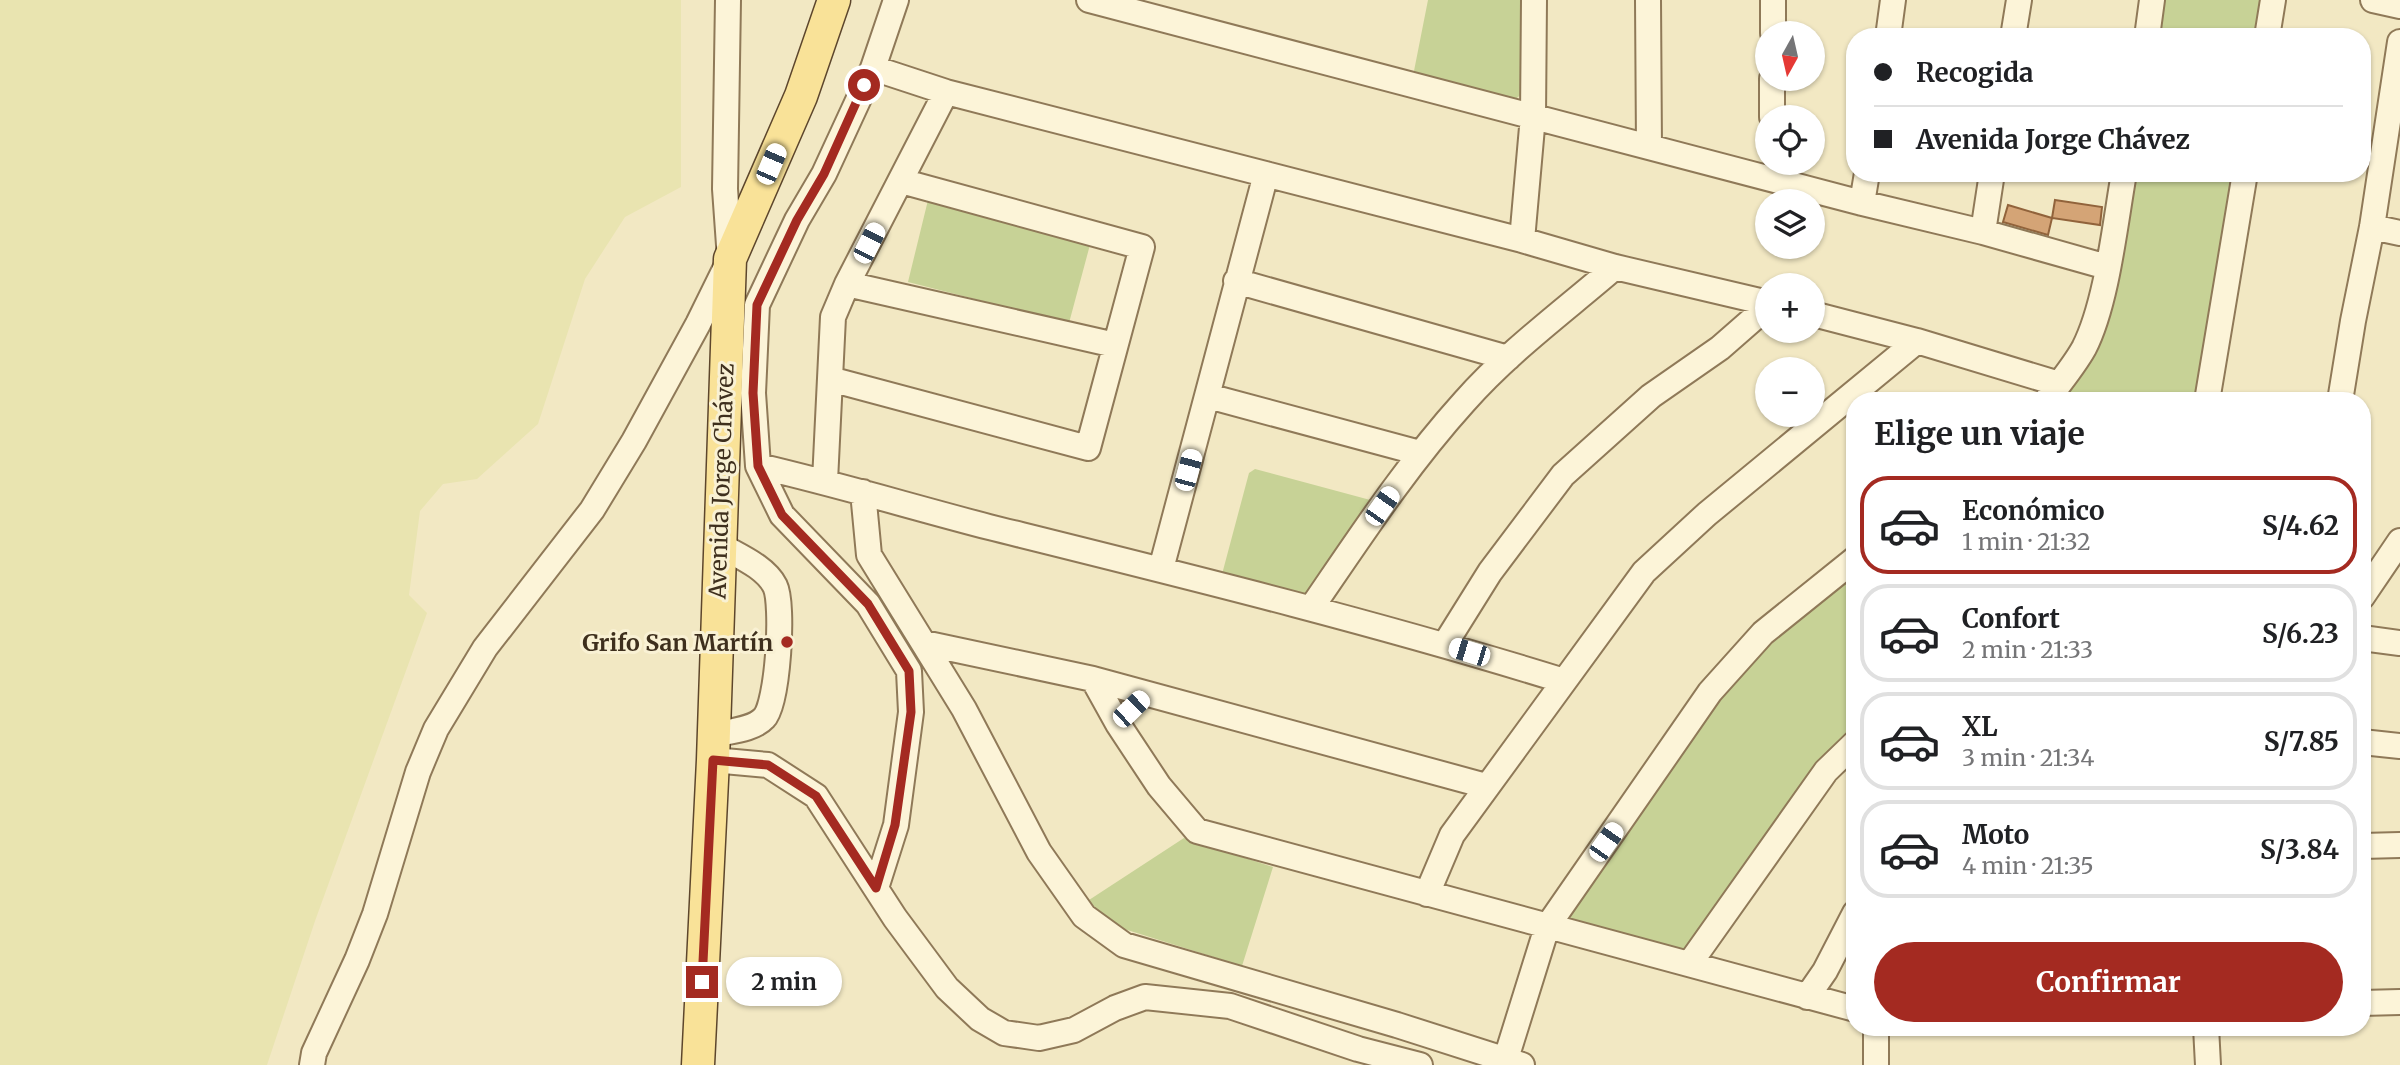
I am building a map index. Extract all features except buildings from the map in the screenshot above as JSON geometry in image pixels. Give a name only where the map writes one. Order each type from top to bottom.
[{"type":"main road","name":"Avenida Jorge Chávez","points":[[698,1065],[713,748],[730,259],[801,96],[834,0]]},
{"type":"street","points":[[312,1065],[314,1053],[375,914],[418,772],[436,729],[485,648],[592,510],[634,441],[730,259],[725,189],[729,0]]},
{"type":"street","points":[[876,888],[895,825],[911,712],[909,671],[868,604],[782,515],[758,466],[753,393],[757,305],[797,220],[824,174],[873,68],[896,0]]},
{"type":"street","points":[[1088,0],[1649,147],[1755,168]]},
{"type":"street","points":[[1522,240],[1533,116],[1534,0]]},
{"type":"street","points":[[1648,0],[1649,147]]},
{"type":"street","points":[[1773,0],[1773,21]]},
{"type":"street","points":[[1889,28],[1893,0]]},
{"type":"street","points":[[2014,28],[2019,0]]},
{"type":"street","points":[[2148,28],[2152,0]]},
{"type":"street","points":[[2268,28],[2273,0]]},
{"type":"street","points":[[2373,0],[2400,6]]},
{"type":"street","points":[[2341,392],[2353,321],[2395,119],[2400,42]]},
{"type":"street","points":[[873,68],[946,92],[1522,240],[1615,267],[1755,301]]},
{"type":"street","points":[[825,481],[833,317],[847,284],[946,92]]},
{"type":"street","points":[[1161,569],[1266,174]]},
{"type":"street","points":[[1782,175],[1863,203],[1983,232],[2107,267]]},
{"type":"street","points":[[830,379],[1088,448],[1142,247],[901,181]]},
{"type":"street","points":[[1863,203],[1866,182]]},
{"type":"street","points":[[1983,232],[1991,182]]},
{"type":"street","points":[[2053,392],[2084,348],[2096,317],[2122,182]]},
{"type":"street","points":[[2208,392],[2244,182]]},
{"type":"street","points":[[2372,227],[2400,233]]},
{"type":"street","points":[[1312,607],[1420,453],[1465,400],[1508,358],[1615,267]]},
{"type":"street","points":[[1236,281],[1508,358]]},
{"type":"street","points":[[847,284],[1115,345]]},
{"type":"street","points":[[1446,644],[1490,572],[1563,475],[1651,396],[1720,348],[1755,316]]},
{"type":"street","points":[[1825,317],[1917,341],[2049,392]]},
{"type":"street","points":[[1855,392],[1917,341]]},
{"type":"street","points":[[1208,396],[1420,453]]},
{"type":"street","points":[[1427,894],[1452,835],[1644,572],[1707,514],[1846,399]]},
{"type":"street","points":[[758,466],[1312,607],[1446,644],[1564,681]]},
{"type":"street","points":[[863,492],[869,555],[964,709],[1039,852],[1084,916],[1124,945],[1397,1025],[1510,1064]]},
{"type":"street","points":[[2371,584],[2400,541]]},
{"type":"street","points":[[713,748],[759,724],[768,715],[774,697],[780,606],[774,584],[760,569],[718,544]]},
{"type":"street","points":[[1510,1064],[1546,927],[1710,692],[1763,633],[1846,566]]},
{"type":"street","points":[[2371,639],[2400,643]]},
{"type":"street","points":[[924,643],[1093,679],[1486,786]]},
{"type":"street","points":[[1093,679],[1118,724],[1159,786],[1197,831],[1846,1007]]},
{"type":"street","points":[[1118,724],[1147,693]]},
{"type":"street","points":[[2371,743],[2400,746]]},
{"type":"street","points":[[713,748],[768,765],[816,796],[876,888],[947,988],[980,1019],[1004,1033],[1039,1038],[1074,1030],[1145,997],[1230,1006],[1358,1049],[1420,1065]]},
{"type":"street","points":[[1690,963],[1826,771],[1846,752]]},
{"type":"street","points":[[2371,846],[2400,845]]},
{"type":"street","points":[[1807,997],[1825,971],[1846,930]]},
{"type":"street","points":[[2371,1003],[2400,1002]]},
{"type":"street","points":[[1876,1036],[1876,1065]]},
{"type":"street","points":[[2206,1036],[2208,1065]]},
{"type":"street","points":[[1471,1065],[1510,1064]]},
{"type":"shaded area","points":[[0,0],[681,0],[681,187],[625,217],[585,279],[538,424],[477,479],[443,484],[420,511],[409,595],[427,613],[315,921],[267,1065],[0,1065]]},
{"type":"green space","points":[[1428,0],[1525,0],[1524,92],[1512,102],[1413,76]]},
{"type":"green space","points":[[2159,0],[2264,0],[2260,28],[2154,28]]},
{"type":"green space","points":[[2127,182],[2234,182],[2199,392],[2063,392]]},
{"type":"green space","points":[[929,196],[1091,241],[1069,323],[908,282]]},
{"type":"green space","points":[[1255,469],[1374,501],[1310,594],[1297,600],[1221,578],[1249,473]]},
{"type":"green space","points":[[1846,577],[1846,744],[1687,952],[1574,925],[1569,916],[1735,677]]},
{"type":"green space","points":[[1184,838],[1273,867],[1242,966],[1121,928],[1101,915],[1089,900]]},
{"type":"place","name":"Grifo San Martín","points":[[787,642]]},
{"type":"route","points":[[702,982],[713,760],[768,765],[816,796],[876,888],[895,825],[911,712],[909,671],[868,604],[782,515],[758,466],[753,393],[757,305],[797,220],[824,174],[864,85]]}]
